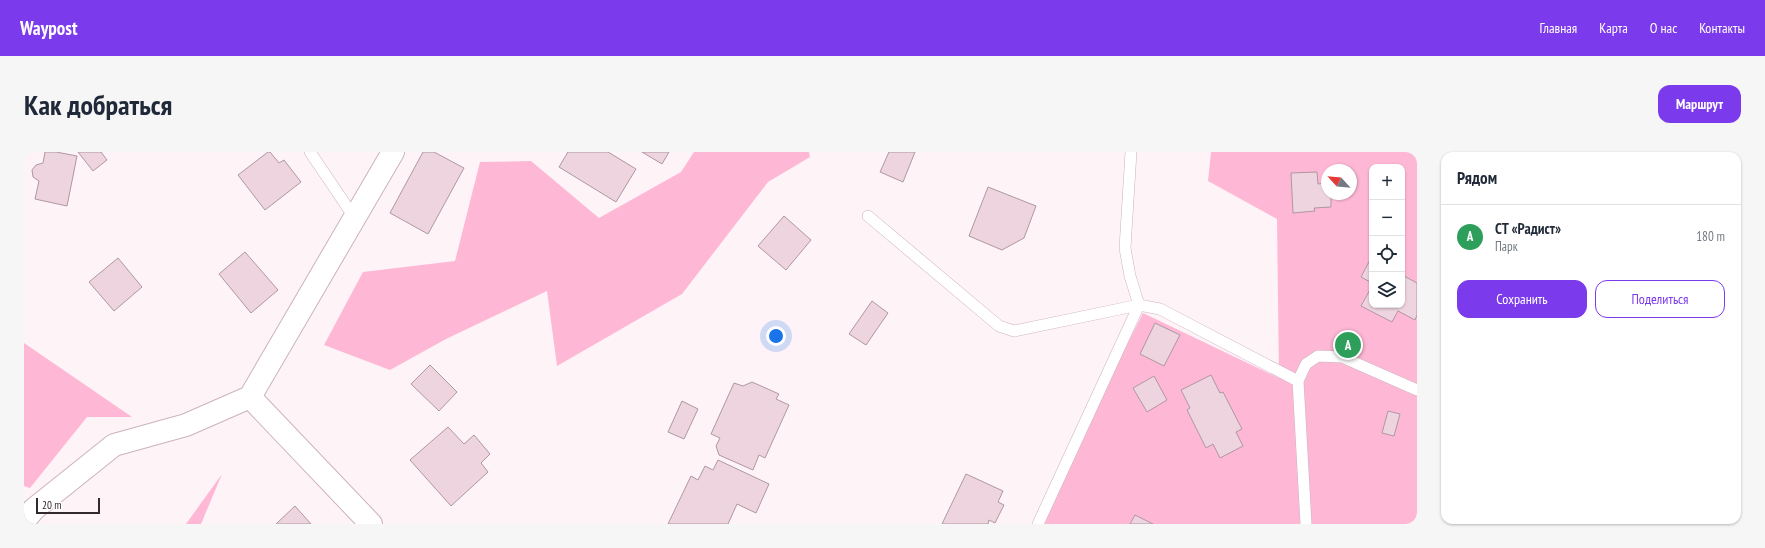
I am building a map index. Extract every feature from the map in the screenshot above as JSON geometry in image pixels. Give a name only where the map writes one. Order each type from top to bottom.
[{"type":"street","points":[[24,521],[34,509],[114,445],[186,425],[250,397],[392,152]]},
{"type":"street","points":[[250,397],[371,524]]},
{"type":"lane","points":[[310,152],[354,217]]},
{"type":"lane","points":[[1038,524],[1139,305],[1130,276],[1125,248],[1131,152]]},
{"type":"lane","points":[[868,216],[998,326],[1014,331],[1139,305],[1160,309],[1298,381]]},
{"type":"lane","points":[[1306,524],[1298,381],[1306,364],[1318,356],[1342,357],[1417,390]]},
{"type":"shaded area","points":[[694,152],[809,152],[810,157],[768,182],[682,294],[557,366],[547,291],[446,339],[390,370],[324,345],[363,272],[455,261],[480,162],[531,161],[599,218],[681,172]]},
{"type":"shaded area","points":[[1211,152],[1417,152],[1417,524],[1037,524],[1143,313],[1279,378],[1277,219],[1208,181]]},
{"type":"shaded area","points":[[24,343],[132,417],[87,417],[30,488],[24,486]]},
{"type":"shaded area","points":[[222,474],[201,524],[186,524]]},
{"type":"building","points":[[45,152],[56,152],[77,156],[67,206],[35,199],[39,181],[33,177],[32,170],[36,165],[43,163]]},
{"type":"building","points":[[78,152],[101,152],[107,160],[93,171]]},
{"type":"building","points":[[270,152],[279,163],[284,160],[301,182],[265,210],[238,175]]},
{"type":"building","points":[[423,152],[434,152],[464,168],[428,234],[390,213]]},
{"type":"building","points":[[568,152],[608,152],[636,169],[616,202],[559,167]]},
{"type":"building","points":[[642,152],[669,152],[662,164]]},
{"type":"building","points":[[889,152],[915,152],[903,182],[880,172]]},
{"type":"building","points":[[1317,172],[1318,184],[1321,184],[1321,200],[1331,200],[1331,207],[1314,208],[1315,211],[1293,213],[1291,173]]},
{"type":"building","points":[[988,187],[1036,206],[1024,238],[1002,250],[969,236]]},
{"type":"building","points":[[784,216],[811,240],[786,270],[758,246]]},
{"type":"building","points":[[245,252],[278,290],[251,313],[219,274]]},
{"type":"building","points":[[118,258],[142,287],[114,311],[89,282]]},
{"type":"building","points":[[1369,262],[1369,281],[1361,277]]},
{"type":"building","points":[[1405,277],[1417,283],[1417,315],[1415,320],[1398,311],[1392,322],[1361,306],[1369,291],[1369,308],[1405,308]]},
{"type":"building","points":[[872,301],[888,313],[866,345],[849,334]]},
{"type":"building","points":[[1155,323],[1180,335],[1164,366],[1140,354]]},
{"type":"building","points":[[430,365],[457,392],[439,411],[411,384]]},
{"type":"building","points":[[1211,375],[1220,393],[1223,392],[1242,429],[1236,432],[1243,446],[1220,458],[1213,444],[1206,448],[1187,410],[1190,408],[1181,390]]},
{"type":"building","points":[[1154,376],[1167,400],[1147,412],[1133,388]]},
{"type":"building","points":[[752,382],[779,394],[776,399],[789,405],[765,458],[759,455],[753,470],[719,455],[716,446],[720,438],[711,434],[734,383],[743,386]]},
{"type":"building","points":[[682,401],[698,409],[684,439],[668,432]]},
{"type":"building","points":[[1388,411],[1400,414],[1394,436],[1382,433]]},
{"type":"building","points":[[448,427],[464,444],[474,435],[490,454],[481,463],[488,472],[451,506],[410,460]]},
{"type":"building","points":[[718,460],[769,484],[756,513],[737,504],[728,524],[668,524],[691,476],[698,480],[705,466],[713,470]]},
{"type":"building","points":[[966,474],[1003,491],[998,502],[1004,505],[995,523],[989,520],[988,524],[942,524]]},
{"type":"building","points":[[295,506],[311,524],[276,524]]},
{"type":"building","points":[[1135,515],[1153,524],[1130,524]]},
{"type":"place","name":"СТ «Радист»","points":[[1348,345]]}]
